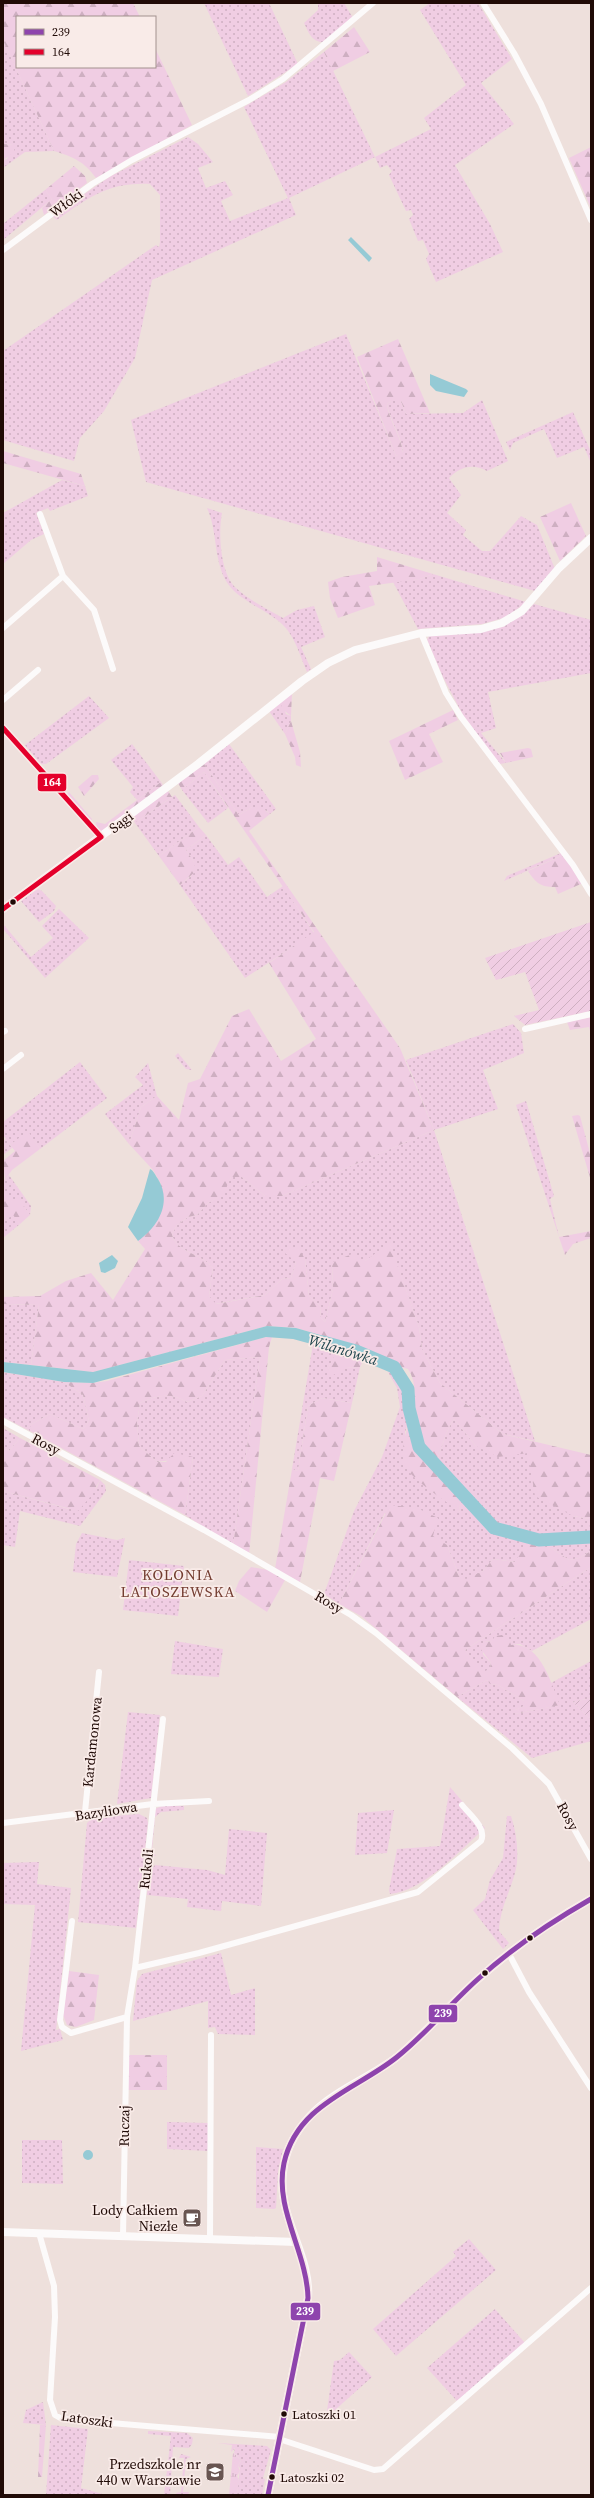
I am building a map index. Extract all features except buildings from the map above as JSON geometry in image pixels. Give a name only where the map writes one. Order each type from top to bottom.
[{"type":"street","name":"Włóki","points":[[3,250],[92,184],[132,160],[195,130],[284,79],[373,3]]},
{"type":"street","points":[[483,3],[514,53],[541,104],[591,220]]},
{"type":"street","points":[[40,514],[63,576],[94,610],[113,669]]},
{"type":"street","name":"Sągi","points":[[3,909],[101,837],[200,762],[302,681],[328,663],[356,650],[421,633],[481,629],[502,623],[522,610],[560,568],[591,538]]},
{"type":"street","points":[[3,628],[63,576]]},
{"type":"street","points":[[421,633],[446,693],[461,717],[573,865],[591,894]]},
{"type":"street","points":[[3,700],[38,670]]},
{"type":"street","points":[[3,728],[101,837]]},
{"type":"street","points":[[525,1029],[591,1014]]},
{"type":"street","points":[[3,1069],[22,1055]]},
{"type":"street","name":"Rosy","points":[[3,1421],[204,1530],[351,1615],[376,1632],[512,1748],[549,1784],[591,1859]]},
{"type":"street","name":"Kardamonowa","points":[[85,1812],[99,1672]]},
{"type":"street","name":"Rukoli","points":[[127,2017],[135,1968],[163,1719]]},
{"type":"street","name":"Bazyliowa","points":[[3,1823],[73,1816],[85,1812],[153,1804],[209,1801]]},
{"type":"street","points":[[135,1968],[199,1954],[243,1939],[418,1892],[481,1841],[483,1836],[482,1829],[462,1805]]},
{"type":"street","points":[[268,2495],[306,2313],[309,2282],[306,2266],[285,2209],[282,2189],[288,2150],[298,2131],[327,2101],[372,2074],[408,2047],[477,1980],[509,1954],[556,1918],[591,1899]]},
{"type":"street","points":[[72,1921],[60,2020],[62,2027],[71,2033],[127,2017]]},
{"type":"street","points":[[509,1954],[529,1992],[591,2088]]},
{"type":"street","name":"Ruczaj","points":[[123,2236],[127,2017]]},
{"type":"street","points":[[210,2238],[211,2035]]},
{"type":"street","points":[[3,2232],[39,2232],[296,2242]]},
{"type":"street","name":"Latoszki","points":[[39,2232],[54,2286],[55,2317],[50,2400],[55,2415],[62,2419],[280,2438],[374,2470],[383,2469],[591,2288]]},
{"type":"green space","points":[[3,3],[133,3],[140,16],[16,16],[16,68],[156,68],[156,50],[192,125],[96,178],[87,167],[78,160],[54,151],[3,40]]},
{"type":"green space","points":[[204,3],[269,3],[298,64],[248,96]]},
{"type":"green space","points":[[318,3],[344,3],[353,18],[325,42],[314,39],[309,34],[304,23],[318,10]]},
{"type":"green space","points":[[430,3],[478,3],[512,59],[481,83],[514,124],[455,165],[490,224],[503,252],[436,282],[426,259],[429,254],[423,240],[418,241],[409,219],[413,215],[411,210],[406,211],[389,175],[392,171],[387,165],[380,168],[375,157],[431,129],[424,118],[466,85],[420,10]]},
{"type":"green space","points":[[354,27],[370,52],[333,71],[324,52]]},
{"type":"green space","points":[[3,40],[54,151],[25,152],[3,168],[3,160],[7,159],[13,145],[3,144]]},
{"type":"green space","points":[[324,52],[375,157],[289,198],[296,215],[152,280],[135,358],[104,411],[80,438],[74,461],[3,440],[3,351],[156,245],[159,247],[160,195],[150,184],[136,184],[111,188],[79,204],[57,220],[52,216],[111,176],[188,137],[198,144],[213,162],[198,168],[206,188],[225,181],[233,195],[221,201],[230,221],[288,198],[244,107],[286,82]]},
{"type":"green space","points":[[3,144],[13,145],[15,152],[3,160]]},
{"type":"green space","points":[[591,147],[591,204],[590,206],[569,158]]},
{"type":"green space","points":[[74,166],[85,176],[87,183],[44,215],[42,208],[52,199],[45,190]]},
{"type":"green space","points":[[45,190],[52,199],[3,240],[3,224]]},
{"type":"green space","points":[[346,334],[396,456],[403,452],[400,440],[388,410],[387,404],[391,401],[401,401],[406,414],[463,413],[482,400],[508,461],[487,471],[476,467],[466,467],[453,474],[449,478],[461,495],[447,513],[466,530],[463,535],[482,551],[490,551],[521,516],[537,525],[555,569],[535,591],[146,482],[131,420]]},
{"type":"green space","points":[[398,339],[430,413],[406,414],[401,401],[391,401],[387,404],[390,416],[402,446],[403,453],[396,456],[357,357]]},
{"type":"green space","points":[[573,412],[591,452],[591,463],[584,447],[557,458],[544,429],[513,443],[510,450],[506,442]]},
{"type":"green space","points":[[3,451],[81,474],[85,486],[3,463]]},
{"type":"green space","points":[[62,480],[85,486],[88,496],[50,511],[48,508],[36,513],[44,534],[31,540],[3,564],[3,513]]},
{"type":"green space","points":[[571,503],[586,536],[560,561],[540,517]]},
{"type":"green space","points":[[207,508],[222,513],[220,541],[223,563],[226,573],[236,588],[252,600],[283,618],[297,610],[314,606],[325,637],[301,647],[311,669],[307,672],[297,646],[287,629],[269,614],[240,596],[228,584],[220,566],[213,526]]},
{"type":"green space","points":[[377,557],[433,574],[420,579],[369,586],[375,605],[338,618],[330,598],[328,582],[342,577],[377,571]]},
{"type":"green space","points":[[433,574],[526,602],[507,617],[482,624],[418,629],[393,582],[420,579]]},
{"type":"green space","points":[[534,604],[591,620],[591,673],[488,692],[496,728],[481,733],[506,763],[499,764],[464,717],[443,677],[427,640],[429,636],[473,633],[497,628],[521,615]]},
{"type":"green space","points":[[292,693],[291,716],[281,708],[282,701]]},
{"type":"green space","points":[[89,696],[109,718],[46,764],[41,764],[25,745]]},
{"type":"green space","points":[[282,701],[286,714],[291,716],[291,721],[285,734],[269,711]]},
{"type":"green space","points":[[453,710],[458,720],[429,734],[443,762],[405,780],[389,741]]},
{"type":"green space","points":[[291,721],[300,752],[301,767],[296,765],[295,757],[285,734]]},
{"type":"green space","points":[[132,744],[161,782],[137,800],[130,792],[133,787],[111,760]]},
{"type":"green space","points":[[229,744],[276,809],[270,814],[267,811],[252,807],[239,815],[204,764]]},
{"type":"green space","points":[[528,748],[531,749],[533,757],[506,763],[500,753]]},
{"type":"green space","points":[[204,764],[239,815],[252,807],[261,807],[270,814],[249,831],[400,1048],[434,1130],[282,1196],[265,1196],[242,1177],[231,1177],[223,1195],[208,1203],[197,1215],[188,1217],[177,1225],[172,1234],[174,1240],[183,1249],[202,1259],[213,1268],[209,1296],[216,1304],[265,1295],[282,1279],[291,1278],[296,1262],[285,1253],[290,1247],[299,1249],[305,1259],[309,1296],[320,1306],[321,1318],[325,1322],[333,1289],[332,1262],[352,1254],[365,1261],[390,1243],[419,1327],[422,1349],[440,1383],[503,1434],[591,1455],[591,1534],[589,1534],[590,1519],[573,1516],[535,1496],[528,1453],[498,1457],[476,1446],[454,1419],[447,1431],[432,1470],[444,1478],[459,1496],[460,1512],[428,1489],[411,1474],[405,1463],[403,1451],[414,1396],[413,1382],[408,1369],[369,1359],[362,1363],[360,1367],[345,1368],[330,1377],[328,1369],[341,1341],[296,1328],[267,1326],[93,1372],[31,1365],[39,1305],[3,1304],[3,1297],[40,1296],[66,1281],[91,1273],[113,1300],[145,1249],[138,1241],[156,1223],[161,1184],[153,1170],[129,1144],[141,1107],[157,1096],[179,1120],[188,1083],[200,1079],[232,1016],[249,1009],[281,1061],[316,1039],[269,963],[314,932],[204,772],[182,790],[178,783]]},
{"type":"green space","points":[[204,772],[228,808],[208,823],[182,790]]},
{"type":"green space","points":[[92,775],[98,775],[99,779],[84,796],[78,787]]},
{"type":"green space","points":[[161,782],[164,787],[102,831],[97,828],[96,822],[105,824]]},
{"type":"green space","points":[[168,791],[172,797],[135,823],[132,817]]},
{"type":"green space","points":[[69,792],[92,819],[91,821],[66,794]]},
{"type":"green space","points":[[175,795],[199,827],[159,856],[135,823]]},
{"type":"green space","points":[[199,827],[206,835],[186,850],[194,862],[196,871],[180,885],[159,856]]},
{"type":"green space","points":[[206,835],[228,865],[239,857],[267,897],[283,886],[314,933],[245,978],[180,885],[191,876],[194,862],[186,850]]},
{"type":"green space","points":[[561,853],[563,855],[504,881],[507,876]]},
{"type":"green space","points":[[563,855],[583,883],[558,894],[555,887],[539,884],[533,879],[528,871]]},
{"type":"green space","points":[[38,889],[42,891],[56,906],[54,911],[39,922],[21,901]]},
{"type":"green space","points":[[59,909],[89,938],[45,978],[3,929],[3,924],[31,957],[53,938],[42,926]]},
{"type":"green space","points":[[591,922],[591,1011],[525,1025],[514,1016],[539,1010],[525,972],[496,980],[485,958]]},
{"type":"green space","points":[[591,1017],[591,1035],[589,1027],[570,1030],[567,1022]]},
{"type":"green space","points":[[513,1024],[521,1033],[524,1053],[483,1070],[498,1109],[434,1130],[406,1060]]},
{"type":"green space","points":[[178,1053],[192,1070],[186,1069],[175,1056]]},
{"type":"green space","points":[[80,1062],[107,1098],[40,1149],[28,1132],[10,1145],[12,1148],[3,1155],[3,1141],[6,1139],[3,1135],[3,1122]]},
{"type":"green space","points":[[148,1063],[157,1096],[141,1107],[129,1144],[105,1114],[143,1085],[135,1077]]},
{"type":"green space","points":[[526,1101],[554,1196],[550,1199],[559,1237],[516,1105]]},
{"type":"green space","points":[[572,1116],[580,1116],[591,1157],[591,1181]]},
{"type":"green space","points":[[434,1130],[535,1441],[503,1434],[440,1383],[422,1349],[419,1327],[390,1244],[365,1261],[332,1262],[333,1289],[325,1322],[321,1318],[320,1306],[309,1296],[305,1259],[296,1262],[291,1278],[282,1279],[265,1295],[215,1304],[209,1296],[213,1268],[202,1259],[178,1245],[172,1234],[177,1225],[188,1217],[197,1215],[208,1203],[222,1195],[231,1177],[242,1177],[265,1196],[282,1196]]},
{"type":"green space","points":[[28,1131],[40,1149],[12,1170],[5,1180],[3,1161],[15,1151],[10,1145]]},
{"type":"green space","points":[[9,1175],[31,1206],[30,1215],[19,1200],[13,1204],[3,1190],[3,1178],[5,1180]]},
{"type":"green space","points":[[3,1190],[13,1203],[19,1199],[30,1215],[20,1224],[13,1215],[7,1219],[3,1214]]},
{"type":"green space","points":[[3,1214],[7,1219],[13,1214],[20,1224],[3,1238]]},
{"type":"green space","points":[[591,1231],[591,1238],[573,1244],[565,1255],[559,1237]]},
{"type":"green space","points":[[3,1304],[39,1305],[31,1365],[3,1362]]},
{"type":"green space","points":[[266,1337],[272,1337],[269,1347],[249,1555],[233,1546],[260,1357],[225,1360],[202,1396],[187,1402],[175,1397],[164,1396],[152,1398],[140,1403],[137,1422],[139,1446],[157,1462],[166,1462],[174,1453],[193,1457],[185,1515],[30,1431],[30,1425],[50,1414],[83,1429],[89,1421],[83,1395],[64,1382],[93,1383],[107,1381]]},
{"type":"green space","points":[[313,1344],[337,1351],[328,1369],[360,1367],[352,1403],[322,1398],[308,1406],[298,1471],[292,1469]]},
{"type":"green space","points":[[260,1357],[233,1546],[185,1515],[193,1457],[157,1462],[139,1446],[137,1422],[140,1403],[152,1398],[164,1396],[175,1397],[187,1402],[202,1396],[225,1360]]},
{"type":"green space","points":[[3,1372],[64,1382],[83,1395],[89,1421],[83,1429],[50,1414],[30,1425],[30,1431],[3,1417]]},
{"type":"green space","points":[[388,1372],[394,1373],[403,1384],[406,1396],[409,1421],[405,1432],[411,1473],[460,1512],[458,1498],[452,1487],[432,1470],[447,1431],[454,1419],[476,1446],[528,1452],[573,1516],[590,1519],[591,1551],[579,1558],[569,1560],[551,1548],[515,1562],[493,1559],[483,1571],[466,1580],[459,1576],[447,1545],[385,1513],[339,1604],[324,1594],[354,1511],[382,1457],[400,1407],[397,1388]]},
{"type":"green space","points":[[322,1398],[352,1403],[334,1481],[320,1478],[300,1582],[275,1569],[292,1469],[298,1471],[308,1406]]},
{"type":"green space","points":[[3,1428],[20,1438],[9,1451],[3,1448]]},
{"type":"green space","points":[[20,1438],[100,1480],[91,1496],[78,1511],[3,1491],[3,1448],[9,1451]]},
{"type":"green space","points":[[100,1480],[105,1485],[106,1491],[80,1526],[20,1511],[15,1547],[3,1545],[3,1491],[69,1509],[97,1487]]},
{"type":"green space","points":[[390,1505],[417,1508],[438,1518],[433,1536],[447,1545],[459,1576],[466,1579],[483,1571],[493,1559],[515,1562],[525,1543],[551,1548],[569,1560],[579,1558],[591,1551],[591,1567],[465,1650],[484,1672],[490,1668],[491,1663],[480,1648],[484,1642],[492,1641],[495,1636],[502,1635],[509,1639],[511,1645],[521,1646],[530,1650],[537,1656],[543,1665],[560,1705],[515,1714],[515,1710],[524,1706],[524,1701],[498,1685],[490,1684],[487,1680],[457,1697],[361,1616],[339,1604]]},
{"type":"green space","points":[[82,1533],[117,1540],[125,1538],[117,1577],[73,1572],[76,1544]]},
{"type":"green space","points":[[129,1560],[184,1566],[178,1616],[123,1610]]},
{"type":"green space","points":[[251,1567],[268,1570],[285,1580],[267,1612],[235,1591],[239,1581]]},
{"type":"green space","points":[[591,1567],[591,1619],[532,1651],[520,1644],[511,1645],[492,1641],[484,1642],[483,1654],[491,1663],[490,1668],[484,1673],[465,1650]]},
{"type":"green space","points":[[175,1641],[223,1649],[219,1677],[171,1674]]},
{"type":"green space","points":[[591,1661],[591,1698],[573,1702],[591,1720],[591,1741],[532,1758],[457,1697],[487,1680],[490,1684],[498,1685],[524,1701],[524,1706],[515,1710],[515,1714],[559,1705],[551,1683]]},
{"type":"green space","points":[[591,1698],[591,1720],[573,1702]]},
{"type":"green space","points":[[128,1712],[160,1715],[151,1798],[117,1804]]},
{"type":"green space","points":[[450,1787],[485,1828],[453,1858],[428,1878],[416,1886],[390,1894],[389,1890],[397,1849],[440,1846]]},
{"type":"green space","points":[[162,1806],[184,1806],[184,1810],[161,1812],[155,1817],[152,1850],[156,1856],[152,1856],[151,1853],[155,1809]]},
{"type":"green space","points":[[394,1810],[387,1853],[355,1855],[358,1813]]},
{"type":"green space","points":[[139,1814],[147,1818],[148,1823],[136,1928],[78,1922],[87,1823],[92,1818]]},
{"type":"green space","points":[[507,1816],[511,1816],[514,1827],[517,1844],[517,1862],[516,1870],[500,1921],[499,1931],[509,1943],[503,1949],[473,1910],[485,1899],[490,1880],[503,1858]]},
{"type":"green space","points":[[229,1829],[267,1833],[261,1906],[222,1901],[221,1911],[187,1907],[188,1899],[147,1895],[149,1872],[155,1865],[207,1870],[225,1875]]},
{"type":"green space","points":[[39,1862],[37,1884],[71,1888],[56,2030],[60,2029],[63,2040],[21,2051],[35,1905],[3,1904],[3,1863]]},
{"type":"green space","points":[[221,1953],[231,1995],[255,1988],[255,2035],[218,2034],[215,2027],[208,2028],[208,2001],[133,2021],[137,1981],[142,1974]]},
{"type":"green space","points":[[69,1971],[99,1975],[94,2020],[76,2027],[67,2025],[63,2015]]},
{"type":"green space","points":[[128,2055],[167,2055],[167,2090],[128,2090]]},
{"type":"green space","points":[[167,2122],[208,2123],[208,2151],[167,2149]]},
{"type":"green space","points":[[22,2140],[62,2140],[63,2184],[22,2183]]},
{"type":"green space","points":[[256,2147],[283,2149],[278,2171],[276,2208],[274,2209],[256,2208]]},
{"type":"green space","points":[[469,2239],[496,2270],[396,2356],[373,2329],[456,2256],[453,2252]]},
{"type":"green space","points":[[495,2309],[525,2343],[457,2401],[427,2368]]},
{"type":"green space","points":[[349,2352],[372,2377],[326,2418],[334,2361],[340,2360]]},
{"type":"green space","points":[[43,2402],[46,2425],[23,2423],[26,2410]]},
{"type":"green space","points":[[40,2425],[46,2425],[42,2477],[38,2477]]},
{"type":"green space","points":[[51,2425],[88,2429],[81,2488],[106,2495],[46,2495]]},
{"type":"green space","points":[[148,2431],[187,2433],[193,2438],[192,2444],[189,2448],[173,2447],[170,2495],[164,2495],[171,2436],[148,2434]]},
{"type":"green space","points":[[217,2443],[267,2446],[271,2450],[263,2478],[265,2479],[262,2495],[237,2495],[240,2468],[238,2466],[241,2460],[234,2453],[235,2448],[231,2452],[232,2445]]},
{"type":"green space","points":[[233,2453],[241,2460],[238,2466],[240,2471],[237,2476],[239,2481],[237,2495],[229,2495]]},
{"type":"green space","points":[[181,2454],[191,2457],[186,2459],[183,2492],[189,2492],[188,2495],[177,2495],[176,2493],[181,2492],[184,2458],[179,2458]]},
{"type":"water","points":[[351,237],[372,258],[369,262],[348,240]]},
{"type":"water","points":[[430,374],[468,391],[464,397],[436,391],[430,385]]},
{"type":"water","points":[[150,1169],[153,1171],[162,1188],[164,1196],[163,1205],[157,1221],[138,1241],[128,1227],[142,1198]]},
{"type":"water","points":[[112,1255],[118,1261],[115,1268],[105,1273],[101,1272],[99,1263]]},
{"type":"water","points":[[267,1326],[296,1328],[341,1341],[337,1351],[293,1339],[266,1337],[93,1383],[64,1382],[3,1372],[3,1362],[93,1372]]},
{"type":"water","points":[[86,2150],[90,2150],[93,2155],[90,2160],[86,2160],[83,2157],[83,2153]]},
{"type":"waterway","name":"Wilanówka","points":[[323,1342],[356,1351],[394,1367],[408,1389],[409,1408],[419,1447],[494,1528],[539,1540],[591,1537]]},
{"type":"transit line","name":"164","points":[[3,728],[101,837]]},
{"type":"transit line","name":"164","points":[[3,909],[101,837]]},
{"type":"transit line","name":"239","points":[[268,2495],[308,2298],[302,2264],[283,2197],[282,2180],[284,2163],[291,2143],[301,2126],[315,2112],[330,2100],[381,2069],[408,2048],[468,1989],[504,1957],[547,1926],[591,1899]]},
{"type":"place","name":"Lody Całkiem Niezłe","points":[[192,2218]]},
{"type":"place","name":"Latoszki 01","points":[[284,2414]]},
{"type":"place","name":"Przedszkole nr 440 w Warszawie","points":[[215,2472]]},
{"type":"place","name":"Latoszki 02","points":[[272,2477]]},
{"type":"district","name":"KOLONIA LATOSZEWSKA","points":[[178,1584]]}]
